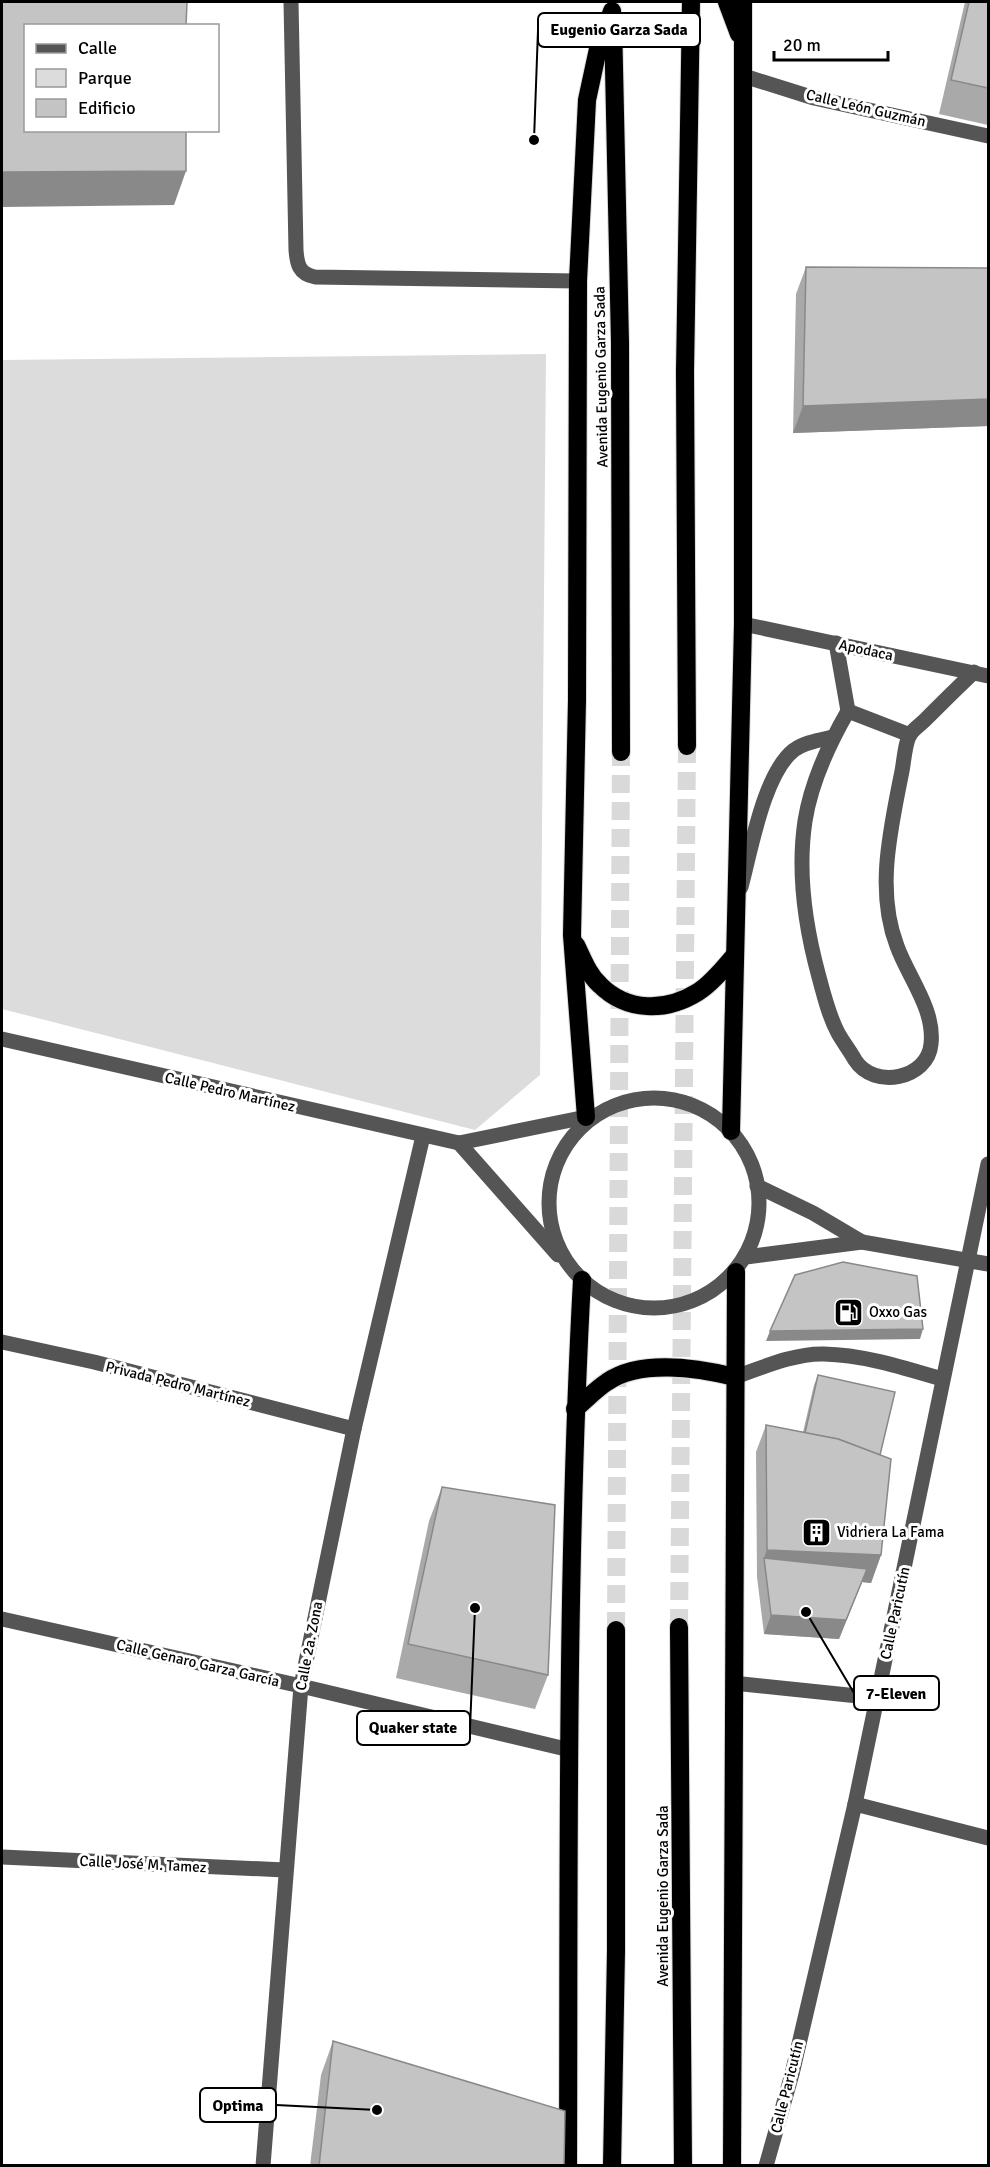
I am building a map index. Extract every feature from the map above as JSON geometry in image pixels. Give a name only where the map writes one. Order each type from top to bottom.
[{"type":"highway","points":[[687,746],[685,372],[691,2]]},
{"type":"highway","points":[[727,2],[743,46]]},
{"type":"highway","points":[[731,1131],[742,624],[743,2]]},
{"type":"highway","points":[[586,1118],[572,935],[577,688],[578,281],[587,100],[598,49],[612,6]]},
{"type":"highway","name":"Avenida Eugenio Garza Sada","points":[[612,6],[620,343],[621,752]]},
{"type":"highway","points":[[572,935],[587,968],[598,984],[611,995],[641,1006],[666,1006],[681,1001],[699,991],[734,956]]},
{"type":"highway","points":[[732,2166],[736,1272]]},
{"type":"highway","points":[[568,2166],[570,1750],[575,1409],[582,1280]]},
{"type":"highway","points":[[575,1409],[608,1381],[646,1368],[712,1371],[735,1377]]},
{"type":"highway","name":"Avenida Eugenio Garza Sada","points":[[679,1627],[683,2166]]},
{"type":"highway","points":[[612,2166],[616,1951],[616,1630]]},
{"type":"street","points":[[291,2],[296,250],[300,269],[306,275],[315,277],[578,281]]},
{"type":"street","name":"Calle León Guzmán","points":[[744,76],[814,98],[988,136]]},
{"type":"street","name":"Apodaca","points":[[742,624],[981,674]]},
{"type":"street","points":[[836,643],[848,711],[833,737],[806,818],[802,850],[802,892],[810,945],[824,997],[838,1032],[859,1065],[871,1074],[889,1078],[909,1074],[920,1066],[929,1055],[932,1042],[924,1006],[897,946],[886,900],[891,836],[910,735],[981,674]]},
{"type":"street","points":[[848,711],[910,735]]},
{"type":"street","points":[[736,904],[757,826],[776,773],[794,750],[833,737]]},
{"type":"street","name":"Calle Pedro Martínez","points":[[2,1039],[459,1143],[586,1118]]},
{"type":"street","points":[[459,1143],[566,1263],[582,1280],[605,1297],[636,1307],[668,1308],[703,1297],[736,1272],[746,1257],[759,1222],[757,1186],[750,1158],[731,1131],[708,1112],[680,1101],[651,1097],[621,1102],[586,1118],[560,1152],[549,1183],[548,1216],[566,1263]]},
{"type":"street","name":"Calle 2a. Zona","points":[[263,2166],[301,1686],[354,1429],[423,1136]]},
{"type":"street","name":"Calle Paricutín","points":[[766,2166],[792,2074],[855,1804],[988,1164]]},
{"type":"street","points":[[757,1186],[813,1213],[862,1242]]},
{"type":"street","points":[[746,1257],[862,1242],[988,1264]]},
{"type":"street","name":"Privada Pedro Martínez","points":[[2,1342],[94,1362],[354,1429]]},
{"type":"street","points":[[735,1377],[780,1361],[823,1354],[873,1360],[942,1379]]},
{"type":"street","name":"Calle Genaro Garza García","points":[[2,1619],[301,1686],[570,1750]]},
{"type":"street","points":[[733,1683],[877,1698]]},
{"type":"street","points":[[855,1804],[988,1838]]},
{"type":"street","name":"Calle José M. Tamez","points":[[2,1857],[285,1870]]},
{"type":"green space","points":[[546,354],[540,1075],[475,1130],[2,1009],[2,360]]},
{"type":"building","points":[[2,2],[187,2],[186,24],[24,24],[24,132],[186,132],[186,171],[2,172]]},
{"type":"building","points":[[969,2],[988,2],[988,88],[951,80]]},
{"type":"building","points":[[806,267],[988,268],[988,399],[803,406]]},
{"type":"building","name":"Oxxo Gas","points":[[843,1262],[917,1276],[923,1329],[770,1331],[795,1275]]},
{"type":"building","points":[[818,1375],[895,1392],[880,1455],[838,1439],[805,1433]]},
{"type":"building","name":"Vidriera La Fama","points":[[766,1425],[838,1439],[891,1459],[881,1555],[767,1550]]},
{"type":"building","points":[[442,1487],[555,1505],[548,1675],[408,1644]]},
{"type":"building","points":[[764,1558],[867,1569],[846,1620],[771,1615]]},
{"type":"building","points":[[333,2041],[565,2111],[564,2166],[319,2166]]},
{"type":"tunnel","points":[[679,1627],[687,746]]},
{"type":"tunnel","points":[[616,1630],[621,752]]},
{"type":"place","name":"Eugenio Garza Sada","points":[[534,140]]},
{"type":"place","name":"Oxxo Gas","points":[[848,1312]]},
{"type":"place","name":"Vidriera La Fama","points":[[816,1532]]},
{"type":"place","name":"Quaker state","points":[[475,1608]]},
{"type":"place","name":"7-Eleven","points":[[806,1612]]},
{"type":"place","name":"Optima","points":[[377,2110]]}]
